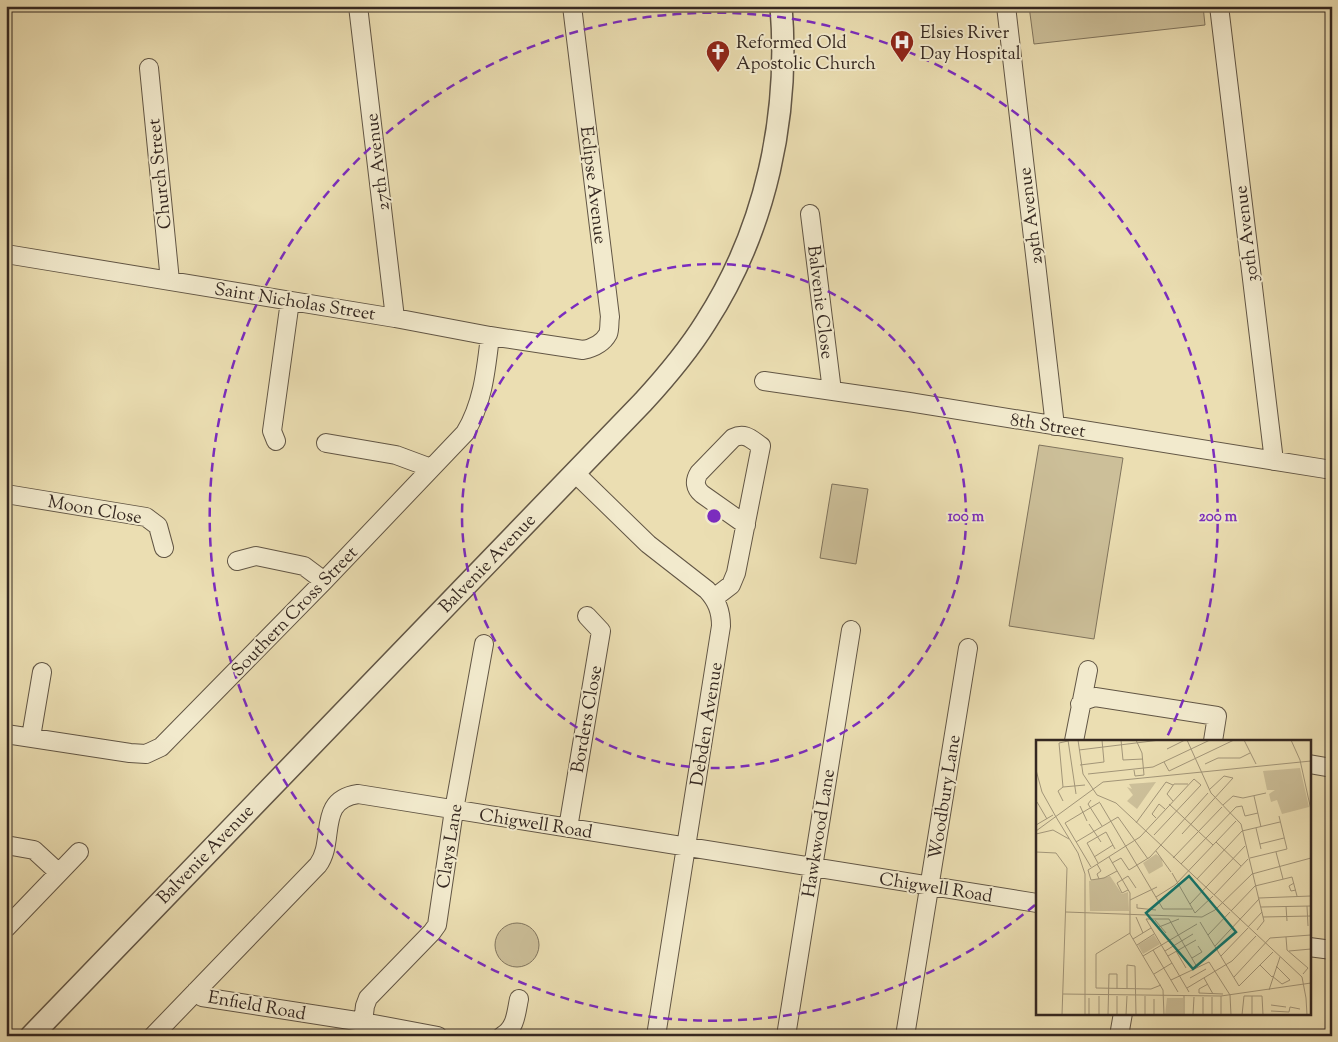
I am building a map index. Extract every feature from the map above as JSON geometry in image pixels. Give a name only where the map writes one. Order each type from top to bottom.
[{"type":"street","name":"27th Avenue","points":[[358,6],[396,318]]},
{"type":"street","name":"Eclipse Avenue","points":[[572,6],[610,316],[608,333],[598,345],[583,350]]},
{"type":"street","name":"Balvenie Avenue","points":[[31,1036],[643,402],[685,352],[720,298],[753,227],[762,199],[772,159],[781,103],[784,38],[781,6]]},
{"type":"street","name":"29th Avenue","points":[[1006,6],[1055,426]]},
{"type":"street","name":"30th Avenue","points":[[1219,6],[1274,461]]},
{"type":"street","name":"Church Street","points":[[149,68],[170,281]]},
{"type":"street","name":"Balvenie Close","points":[[810,214],[832,391]]},
{"type":"street","name":"Saint Nicholas Street","points":[[6,254],[583,350]]},
{"type":"street","points":[[276,441],[272,431],[290,301]]},
{"type":"street","name":"Southern Cross Street","points":[[6,734],[130,753],[146,754],[161,747],[324,581],[465,432],[473,420],[483,387],[490,336]]},
{"type":"street","name":"8th Street","points":[[764,381],[1332,470]]},
{"type":"street","points":[[714,598],[731,585],[736,573],[746,525],[761,446],[747,436],[740,435],[733,438],[699,473],[696,485],[702,494],[746,525]]},
{"type":"street","points":[[326,443],[396,455],[431,468]]},
{"type":"street","name":"Debden Avenue","points":[[574,473],[648,544],[697,580],[714,598],[721,616],[721,626],[656,1036]]},
{"type":"street","name":"Moon Close","points":[[6,494],[146,517],[158,526],[164,548]]},
{"type":"street","points":[[237,561],[256,556],[304,566],[324,581]]},
{"type":"street","name":"Borders Close","points":[[568,828],[601,631],[586,616]]},
{"type":"street","name":"Hawkwood Lane","points":[[786,1036],[851,630]]},
{"type":"street","name":"Clays Lane","points":[[363,1022],[368,998],[432,932],[436,925],[454,810],[484,644]]},
{"type":"street","name":"Woodbury Lane","points":[[906,1036],[968,648]]},
{"type":"street","points":[[1074,740],[1088,670]]},
{"type":"street","points":[[31,738],[42,672]]},
{"type":"street","points":[[1080,704],[1095,697],[1217,716],[1213,740]]},
{"type":"street","points":[[1310,764],[1332,768]]},
{"type":"street","name":"Chigwell Road","points":[[153,1036],[318,865],[324,852],[330,816],[336,805],[341,800],[358,794],[1036,903]]},
{"type":"street","points":[[6,845],[34,850],[59,873]]},
{"type":"street","points":[[6,928],[79,852]]},
{"type":"street","points":[[1310,947],[1332,950]]},
{"type":"street","name":"Enfield Road","points":[[196,991],[202,997],[363,1022],[438,1036]]},
{"type":"street","points":[[502,1036],[512,1028],[519,999]]},
{"type":"street","points":[[1119,1036],[1123,1014]]},
{"type":"shaded area","points":[[1029,6],[1203,6],[1205,25],[1034,44]]},
{"type":"shaded area","points":[[1039,445],[1123,458],[1094,639],[1009,626]]},
{"type":"shaded area","points":[[832,484],[868,489],[856,564],[820,558]]},
{"type":"shaded area","points":[[521,923],[533,929],[538,936],[538,954],[533,961],[526,966],[513,967],[505,964],[498,957],[495,941],[498,933],[505,926]]},
{"type":"place","name":"Elsies River Day Hospital","points":[[902,63]]},
{"type":"place","name":"Reformed Old Apostolic Church","points":[[718,73]]}]
